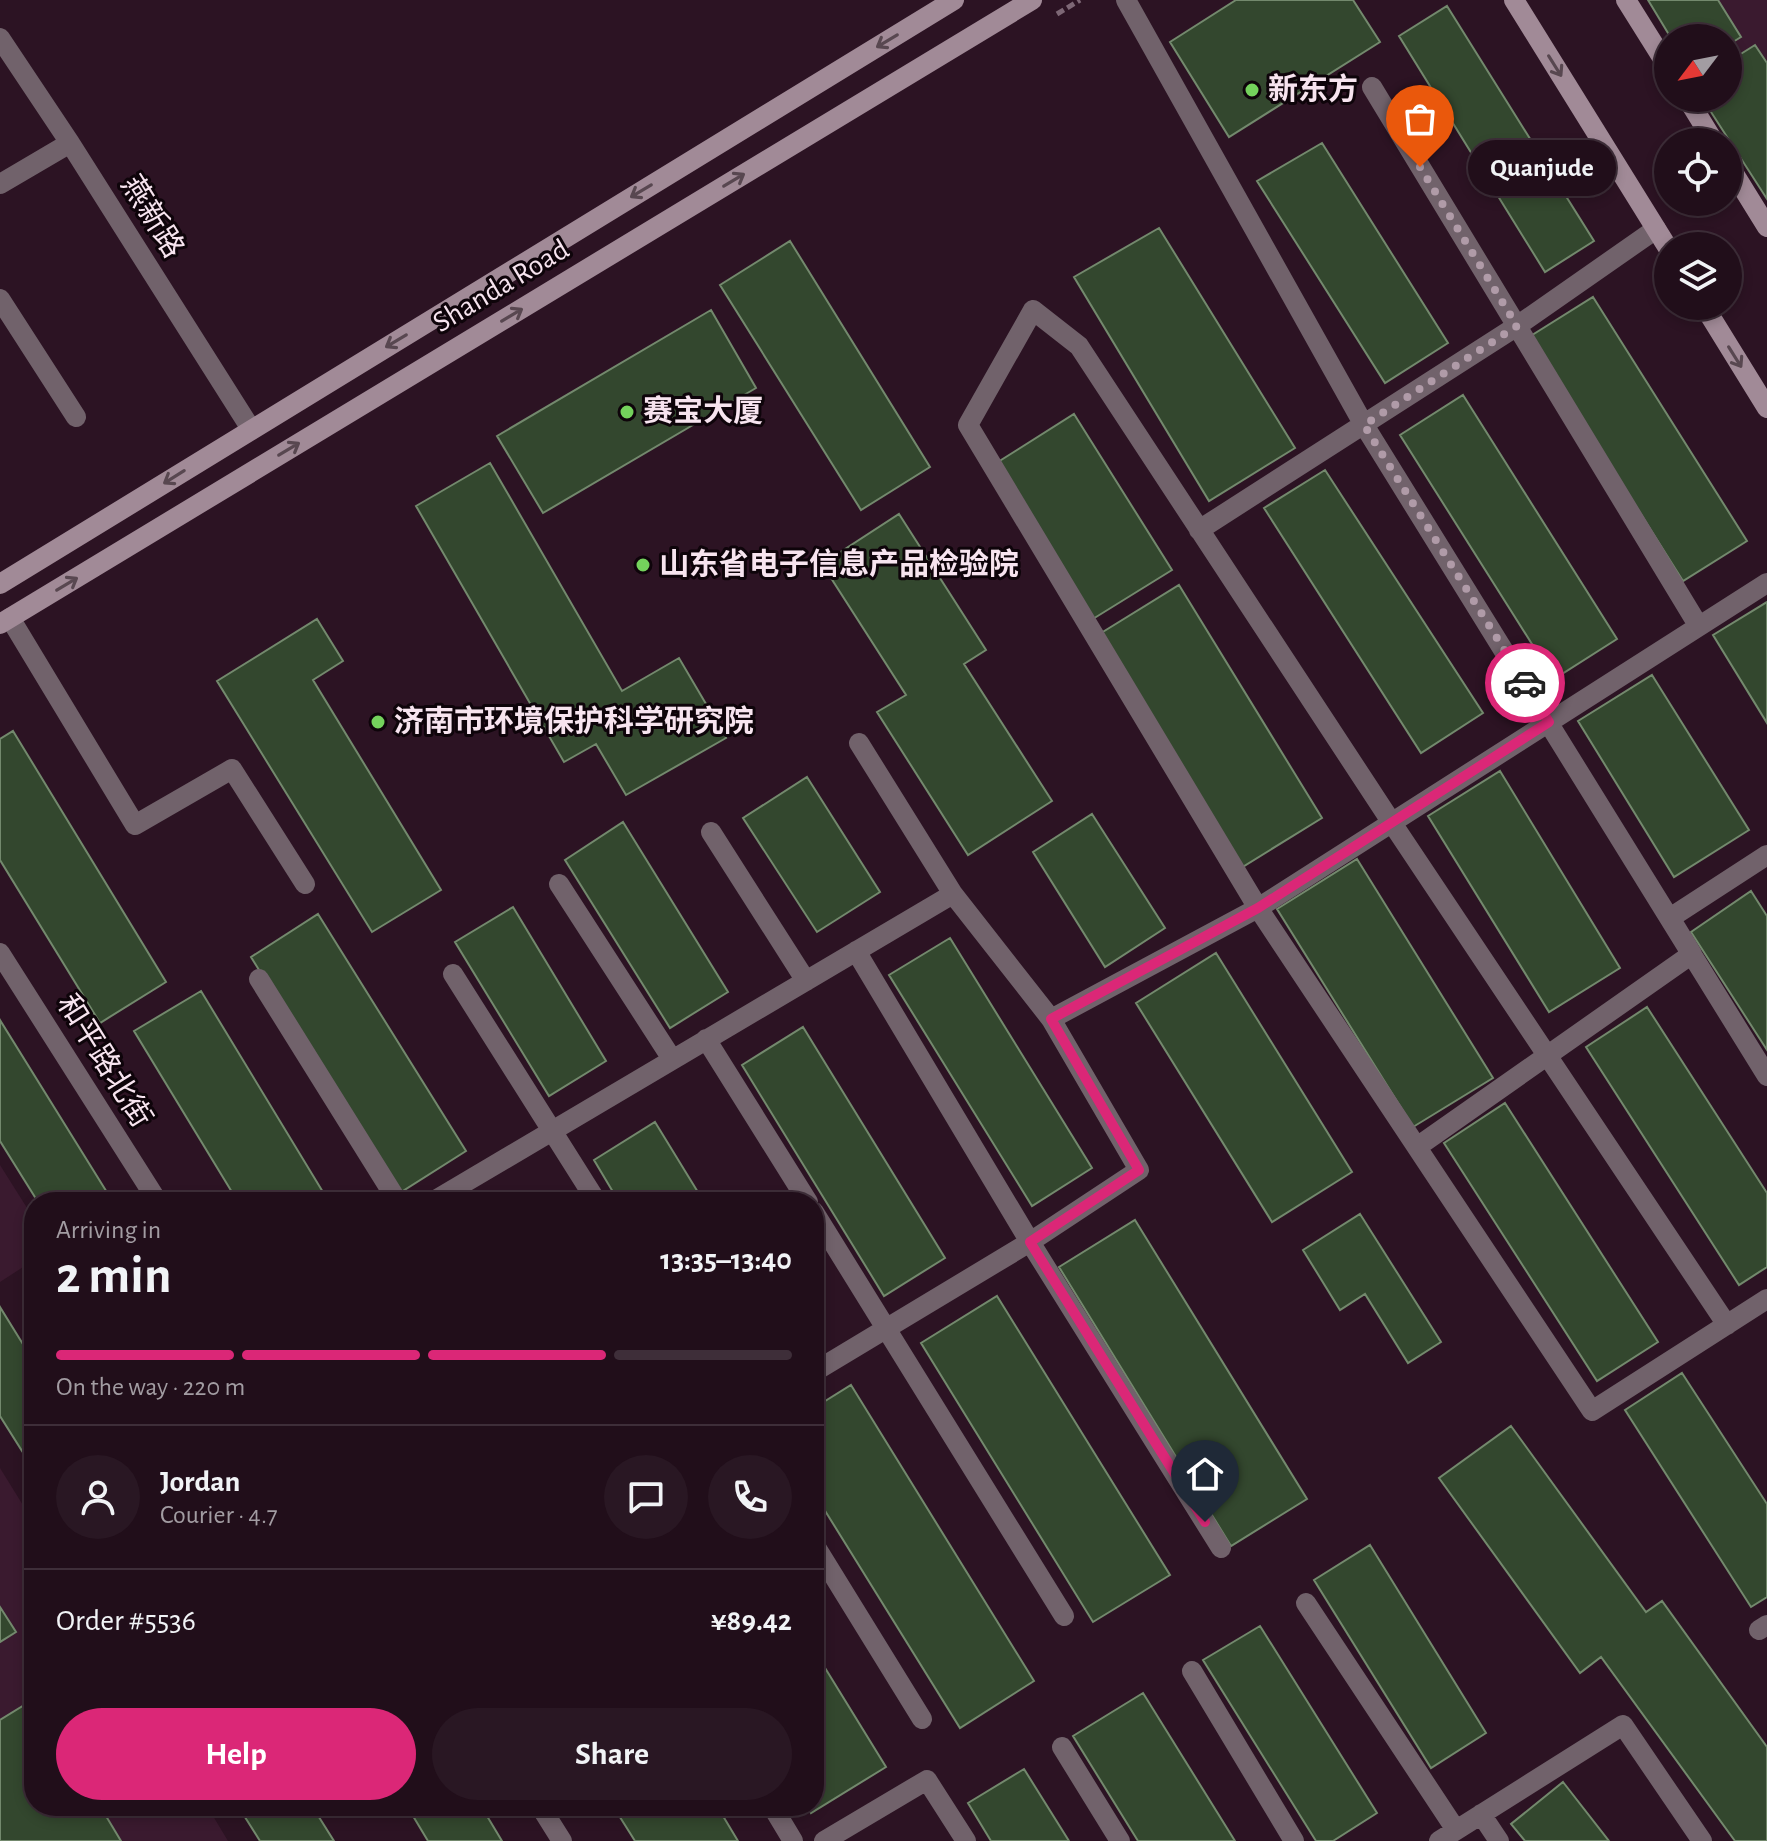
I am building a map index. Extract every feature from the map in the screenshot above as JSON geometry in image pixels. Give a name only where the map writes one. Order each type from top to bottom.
[{"type":"main road","name":"Shanda Road","points":[[0,584],[954,0]]},
{"type":"main road","name":"Shanda Road","points":[[5,621],[1032,0]]},
{"type":"main road","points":[[1514,0],[1658,232]]},
{"type":"main road","points":[[1626,0],[1654,45]]},
{"type":"main road","points":[[1742,187],[1767,227]]},
{"type":"main road","points":[[1713,320],[1767,408]]},
{"type":"street","points":[[1126,0],[1364,425],[1767,1076]]},
{"type":"street","name":"燕新路","points":[[0,38],[251,429]]},
{"type":"street","points":[[1372,87],[1698,625]]},
{"type":"street","points":[[0,184],[70,143]]},
{"type":"street","points":[[1199,530],[1517,326],[1656,229]]},
{"type":"street","points":[[0,299],[76,417]]},
{"type":"street","points":[[1727,1325],[1079,346],[1033,310],[968,425],[1258,908],[1592,1411],[1727,1325],[1767,1299]]},
{"type":"street","points":[[1051,1019],[1258,908],[1767,583]]},
{"type":"street","points":[[5,621],[135,825],[232,769],[305,884]]},
{"type":"street","points":[[824,1366],[1030,1242],[1139,1170],[1051,1019],[953,894],[859,743]]},
{"type":"street","points":[[711,832],[806,981]]},
{"type":"street","points":[[1670,918],[1767,855]]},
{"type":"street","points":[[559,884],[672,1059]]},
{"type":"street","points":[[449,1192],[953,894]]},
{"type":"street","points":[[856,951],[1030,1242],[1221,1548]]},
{"type":"street","name":"和平路北街","points":[[0,953],[152,1192]]},
{"type":"street","points":[[1417,1147],[1692,954]]},
{"type":"street","points":[[453,974],[591,1192]]},
{"type":"street","points":[[259,979],[392,1192]]},
{"type":"street","points":[[706,1039],[802,1192]]},
{"type":"street","points":[[824,1228],[1064,1616]]},
{"type":"street","points":[[824,1560],[922,1719]]},
{"type":"street","points":[[1306,1603],[1447,1835],[1623,1725],[1702,1841]]},
{"type":"street","points":[[1192,1671],[1294,1841]]},
{"type":"street","points":[[1062,1747],[1120,1841]]},
{"type":"street","points":[[824,1841],[927,1780],[966,1841]]},
{"type":"street","points":[[1481,1814],[1499,1841]]},
{"type":"street","points":[[546,1816],[562,1841]]},
{"type":"street","points":[[778,1816],[793,1841]]},
{"type":"shaded area","points":[[1691,0],[1767,0],[1767,121],[1742,81],[1742,24],[1714,24]]},
{"type":"shaded area","points":[[0,1165],[24,1203],[24,1266],[0,1282]]},
{"type":"shaded area","points":[[0,1468],[24,1507],[24,1816],[213,1816],[228,1841],[0,1841]]},
{"type":"building","name":"新东方","points":[[1236,0],[1353,0],[1380,42],[1229,137],[1170,42]]},
{"type":"building","points":[[1648,0],[1718,0],[1733,24],[1663,24]]},
{"type":"building","points":[[1447,6],[1594,241],[1545,272],[1399,36]]},
{"type":"building","points":[[1755,45],[1767,63],[1767,199],[1742,160],[1742,128],[1721,128],[1711,112],[1742,112],[1742,53]]},
{"type":"building","points":[[1322,143],[1448,343],[1385,383],[1257,181]]},
{"type":"building","points":[[1159,228],[1295,448],[1209,501],[1074,277]]},
{"type":"building","points":[[790,241],[930,467],[861,510],[720,285]]},
{"type":"building","points":[[1593,297],[1747,541],[1683,581],[1529,337]]},
{"type":"building","name":"赛宝大厦","points":[[711,310],[756,388],[543,513],[497,436]]},
{"type":"building","points":[[1463,395],[1617,639],[1554,679],[1400,435]]},
{"type":"building","points":[[1074,414],[1172,570],[1088,622],[990,467]]},
{"type":"building","points":[[490,463],[622,691],[679,658],[726,738],[626,795],[596,744],[564,762],[416,506]]},
{"type":"building","points":[[1325,470],[1483,713],[1421,753],[1264,508]]},
{"type":"building","points":[[899,514],[986,650],[964,664],[1052,801],[968,855],[877,712],[906,695],[822,564]]},
{"type":"building","points":[[1179,585],[1322,818],[1236,871],[1093,638]]},
{"type":"building","points":[[1767,602],[1767,723],[1713,635]]},
{"type":"building","points":[[317,619],[343,661],[313,680],[441,890],[372,932],[217,681]]},
{"type":"building","points":[[1652,675],[1749,830],[1674,877],[1578,721]]},
{"type":"building","points":[[13,731],[166,982],[100,1023],[0,860],[0,739]]},
{"type":"building","points":[[1500,771],[1620,968],[1549,1012],[1428,816]]},
{"type":"building","points":[[807,777],[880,892],[817,932],[743,818]]},
{"type":"building","points":[[1092,814],[1165,928],[1105,967],[1033,852]]},
{"type":"building","points":[[623,822],[728,992],[670,1028],[565,860]]},
{"type":"building","points":[[1357,859],[1493,1078],[1413,1127],[1277,909]]},
{"type":"building","points":[[1751,891],[1767,916],[1767,1050],[1691,932]]},
{"type":"building","points":[[513,907],[606,1061],[549,1096],[455,942]]},
{"type":"building","points":[[318,914],[466,1151],[397,1192],[251,957]]},
{"type":"building","points":[[950,938],[1092,1168],[1032,1206],[889,975]]},
{"type":"building","points":[[1216,953],[1352,1172],[1272,1222],[1136,1003]]},
{"type":"building","points":[[201,991],[323,1192],[232,1192],[134,1031]]},
{"type":"building","points":[[1647,1007],[1767,1193],[1767,1267],[1739,1285],[1586,1047]]},
{"type":"building","points":[[0,1020],[107,1192],[32,1192],[0,1141]]},
{"type":"building","points":[[803,1027],[945,1258],[884,1296],[824,1198],[824,1192],[820,1192],[742,1065]]},
{"type":"building","points":[[1505,1103],[1658,1342],[1597,1381],[1444,1143]]},
{"type":"building","points":[[655,1122],[698,1192],[613,1192],[594,1160]]},
{"type":"building","points":[[1360,1214],[1441,1342],[1408,1363],[1365,1294],[1340,1310],[1303,1250]]},
{"type":"building","points":[[1135,1220],[1307,1499],[1231,1546],[1059,1267]]},
{"type":"building","points":[[997,1296],[1170,1575],[1093,1622],[921,1343]]},
{"type":"building","points":[[0,1307],[24,1346],[24,1454],[0,1416]]},
{"type":"building","points":[[1682,1373],[1767,1504],[1767,1597],[1751,1607],[1625,1410]]},
{"type":"building","points":[[851,1385],[1034,1681],[960,1728],[824,1509],[824,1402]]},
{"type":"building","points":[[1511,1426],[1646,1612],[1662,1601],[1767,1747],[1767,1841],[1735,1841],[1601,1657],[1580,1673],[1439,1478]]},
{"type":"building","points":[[1370,1545],[1486,1733],[1431,1768],[1314,1580]]},
{"type":"building","points":[[0,1607],[16,1632],[0,1642]]},
{"type":"building","points":[[1260,1626],[1377,1813],[1333,1841],[1316,1841],[1203,1660]]},
{"type":"building","points":[[824,1666],[886,1767],[824,1805]]},
{"type":"building","points":[[1143,1693],[1235,1841],[1138,1841],[1073,1736]]},
{"type":"building","points":[[24,1705],[24,1816],[106,1816],[121,1841],[0,1841],[0,1720]]},
{"type":"building","points":[[1024,1769],[1069,1841],[991,1841],[968,1803]]},
{"type":"building","points":[[1563,1782],[1609,1841],[1525,1841],[1511,1824]]},
{"type":"building","points":[[244,1816],[318,1816],[334,1841],[260,1841]]},
{"type":"building","points":[[413,1816],[487,1816],[502,1841],[428,1841]]},
{"type":"building","points":[[619,1816],[723,1816],[738,1841],[635,1841]]},
{"type":"way so far","points":[[1420,167],[1517,326],[1364,425],[1525,683]]},
{"type":"place","name":"新东方","points":[[1252,90]]},
{"type":"place","name":"Quanjude","points":[[1420,167]]},
{"type":"place","name":"赛宝大厦","points":[[627,412]]},
{"type":"place","name":"山东省电子信息产品检验院","points":[[643,565]]},
{"type":"place","name":"济南市环境保护科学研究院","points":[[378,722]]},
{"type":"route","points":[[1205,1522],[1030,1242],[1139,1170],[1051,1019],[1258,908],[1549,722],[1525,683]]}]
